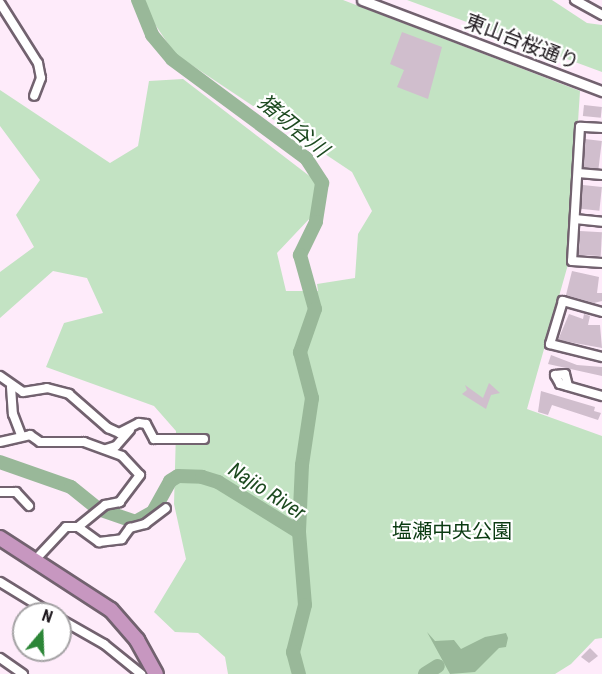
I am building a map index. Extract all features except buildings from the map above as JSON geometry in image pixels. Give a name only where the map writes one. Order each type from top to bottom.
[{"type":"highway","points":[[0,538],[111,610],[137,640],[156,674]]},
{"type":"street","name":"東山台桜通り","points":[[362,0],[602,91]]},
{"type":"street","points":[[575,0],[602,15]]},
{"type":"street","points":[[0,3],[38,63],[41,78],[34,96]]},
{"type":"street","points":[[602,128],[580,127],[572,261],[602,263]]},
{"type":"street","points":[[578,173],[602,175]]},
{"type":"street","points":[[575,219],[602,222]]},
{"type":"street","points":[[602,312],[563,301],[550,344],[602,357]]},
{"type":"street","points":[[0,376],[11,387],[23,392],[47,388],[69,394],[108,428],[119,433],[130,430]]},
{"type":"street","points":[[568,386],[602,396]]},
{"type":"street","points":[[11,387],[13,414],[21,435]]},
{"type":"street","points":[[105,450],[117,446],[139,423],[146,424],[154,439],[204,439]]},
{"type":"street","points":[[0,442],[21,435],[30,435],[40,442],[84,442],[122,456],[140,475],[120,502],[105,505],[78,527],[61,529],[35,560]]},
{"type":"street","points":[[0,492],[16,492],[29,506]]},
{"type":"street","points":[[78,527],[99,542],[122,539],[130,528],[145,524],[166,508]]},
{"type":"street","points":[[0,582],[32,602]]},
{"type":"street","points":[[72,626],[104,644],[140,674]]},
{"type":"street","points":[[0,658],[23,674]]},
{"type":"green space","name":"塩瀬中央公園","points":[[145,0],[343,0],[580,91],[569,261],[527,409],[602,436],[602,638],[595,639],[571,664],[555,674],[228,674],[225,657],[198,633],[175,632],[154,612],[186,559],[174,504],[176,431],[154,406],[46,367],[64,323],[103,313],[87,278],[53,271],[0,318],[0,272],[34,247],[16,215],[40,180],[0,126],[0,90],[110,163],[138,146],[149,81],[183,79],[316,181],[311,217],[277,253],[286,291],[318,291],[317,284],[355,278],[358,234],[372,211],[352,172],[175,54],[150,17]]},
{"type":"green space","points":[[407,0],[552,0],[587,23],[602,25],[602,72]]},
{"type":"shaded area","points":[[427,632],[435,641],[454,640],[461,649],[485,637],[506,633],[508,638],[506,647],[499,648],[475,672],[450,674]]},
{"type":"waterway","name":"猪切谷川","points":[[138,0],[152,35],[172,59],[306,158],[322,183],[316,222],[300,255],[315,309],[300,352],[312,398],[302,465],[299,532],[305,605],[293,652],[299,674]]},
{"type":"waterway","name":"Najio River","points":[[0,462],[71,487],[98,509],[135,522],[153,512],[170,481],[178,476],[202,477],[218,482],[299,532]]},
{"type":"waterway","points":[[425,674],[438,666]]}]
